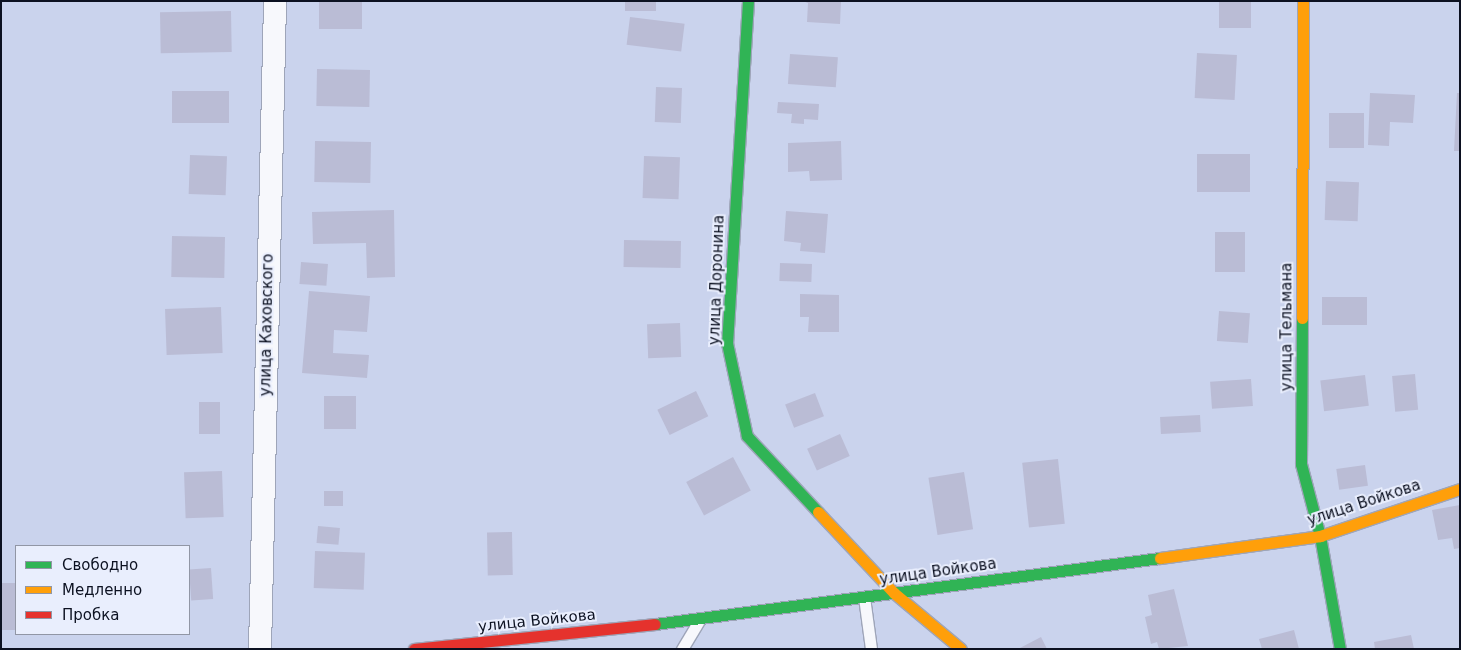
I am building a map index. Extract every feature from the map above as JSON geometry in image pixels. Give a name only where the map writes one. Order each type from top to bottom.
[{"type":"street","name":"улица Каховского","points":[[260,649],[275,1]]},
{"type":"street","name":"улица Доронина","points":[[748,1],[727,343],[747,436],[894,593],[961,649]]},
{"type":"street","name":"улица Тельмана","points":[[1303,1],[1301,464],[1320,536],[1340,649]]},
{"type":"street","name":"улица Войкова","points":[[414,649],[698,620],[1320,536],[1460,489]]},
{"type":"lane","points":[[864,598],[871,649]]},
{"type":"lane","points":[[682,649],[698,620]]},
{"type":"building","points":[[319,1],[362,1],[362,29],[319,29]]},
{"type":"building","points":[[625,1],[656,1],[656,11],[625,11]]},
{"type":"building","points":[[803,1],[841,1],[840,24],[807,22],[808,3]]},
{"type":"building","points":[[1219,1],[1251,1],[1251,28],[1219,28]]},
{"type":"building","points":[[231,11],[232,52],[161,53],[160,12]]},
{"type":"building","points":[[630,17],[685,24],[681,51],[627,45]]},
{"type":"building","points":[[1197,53],[1237,55],[1235,100],[1195,98]]},
{"type":"building","points":[[790,54],[838,57],[836,87],[788,84]]},
{"type":"building","points":[[317,69],[370,70],[369,107],[316,106]]},
{"type":"building","points":[[656,87],[682,88],[681,123],[655,122]]},
{"type":"building","points":[[172,91],[229,91],[229,123],[172,123]]},
{"type":"building","points":[[1370,93],[1415,95],[1413,123],[1390,122],[1389,146],[1368,145]]},
{"type":"building","points":[[1457,93],[1460,93],[1460,151],[1454,151]]},
{"type":"building","points":[[778,102],[819,104],[818,120],[804,119],[804,124],[791,123],[792,114],[777,113]]},
{"type":"building","points":[[1329,113],[1364,113],[1364,148],[1329,148]]},
{"type":"building","points":[[315,141],[371,142],[370,183],[314,182]]},
{"type":"building","points":[[841,141],[842,180],[810,181],[809,171],[788,172],[788,143]]},
{"type":"building","points":[[1197,154],[1250,154],[1250,192],[1197,192]]},
{"type":"building","points":[[190,155],[227,156],[226,195],[189,194]]},
{"type":"building","points":[[644,156],[680,157],[679,199],[643,198]]},
{"type":"building","points":[[1326,181],[1359,182],[1358,221],[1325,220]]},
{"type":"building","points":[[394,210],[395,277],[367,278],[366,243],[313,244],[312,212]]},
{"type":"building","points":[[786,211],[828,214],[825,253],[800,251],[801,243],[784,241]]},
{"type":"building","points":[[1215,232],[1245,232],[1245,272],[1215,272]]},
{"type":"building","points":[[172,236],[225,237],[224,278],[171,277]]},
{"type":"building","points":[[624,240],[681,241],[681,268],[624,267]]},
{"type":"building","points":[[301,262],[328,264],[326,286],[299,284]]},
{"type":"building","points":[[780,263],[812,264],[811,282],[779,281]]},
{"type":"building","points":[[309,291],[370,296],[367,332],[334,330],[333,353],[369,355],[367,378],[302,373]]},
{"type":"building","points":[[800,294],[839,295],[839,332],[808,332],[809,317],[800,317]]},
{"type":"building","points":[[1322,297],[1367,297],[1367,325],[1322,325]]},
{"type":"building","points":[[221,307],[223,353],[167,355],[165,309]]},
{"type":"building","points":[[1219,311],[1250,313],[1248,343],[1217,341]]},
{"type":"building","points":[[680,323],[681,357],[648,358],[647,324]]},
{"type":"building","points":[[1415,374],[1418,410],[1395,412],[1392,376]]},
{"type":"building","points":[[1365,375],[1369,406],[1324,411],[1320,380]]},
{"type":"building","points":[[1251,379],[1253,406],[1212,409],[1210,382]]},
{"type":"building","points":[[696,391],[708,416],[670,435],[657,410]]},
{"type":"building","points":[[815,393],[824,416],[794,428],[785,404]]},
{"type":"building","points":[[324,396],[356,396],[356,429],[324,429]]},
{"type":"building","points":[[199,402],[220,402],[220,434],[199,434]]},
{"type":"building","points":[[1200,415],[1201,432],[1161,434],[1160,417]]},
{"type":"building","points":[[840,434],[850,456],[817,471],[807,449]]},
{"type":"building","points":[[733,457],[751,491],[704,515],[686,482]]},
{"type":"building","points":[[1058,459],[1065,524],[1029,527],[1022,463]]},
{"type":"building","points":[[1365,465],[1368,486],[1339,490],[1336,469]]},
{"type":"building","points":[[222,471],[224,517],[186,518],[184,472]]},
{"type":"building","points":[[964,472],[973,529],[938,535],[928,478]]},
{"type":"building","points":[[324,491],[343,491],[343,506],[324,506]]},
{"type":"building","points":[[1460,505],[1460,548],[1454,549],[1452,538],[1438,540],[1432,510]]},
{"type":"building","points":[[318,526],[340,528],[338,545],[317,543]]},
{"type":"building","points":[[487,532],[512,532],[513,575],[488,575]]},
{"type":"building","points":[[315,551],[365,553],[364,590],[314,588]]},
{"type":"building","points":[[211,568],[213,599],[191,600],[190,569]]},
{"type":"building","points":[[1,583],[15,583],[15,630],[1,630]]},
{"type":"building","points":[[1174,589],[1188,646],[1159,649],[1157,642],[1151,644],[1145,617],[1152,615],[1148,595]]},
{"type":"building","points":[[1294,630],[1299,649],[1262,649],[1259,639]]},
{"type":"building","points":[[1411,635],[1414,649],[1375,649],[1374,642]]},
{"type":"building","points":[[1041,637],[1047,649],[1018,649]]},
{"type":"traffic: fast","points":[[748,1],[727,343],[747,436],[818,512]]},
{"type":"traffic: fast","points":[[1302,318],[1301,464],[1320,536],[1340,649]]},
{"type":"traffic: fast","points":[[655,624],[1160,558]]},
{"type":"traffic: slow","points":[[1302,318],[1303,1]]},
{"type":"traffic: slow","points":[[1160,558],[1320,536],[1460,489]]},
{"type":"traffic: slow","points":[[818,512],[894,593],[961,649]]},
{"type":"traffic: jam","points":[[414,649],[655,624]]}]
